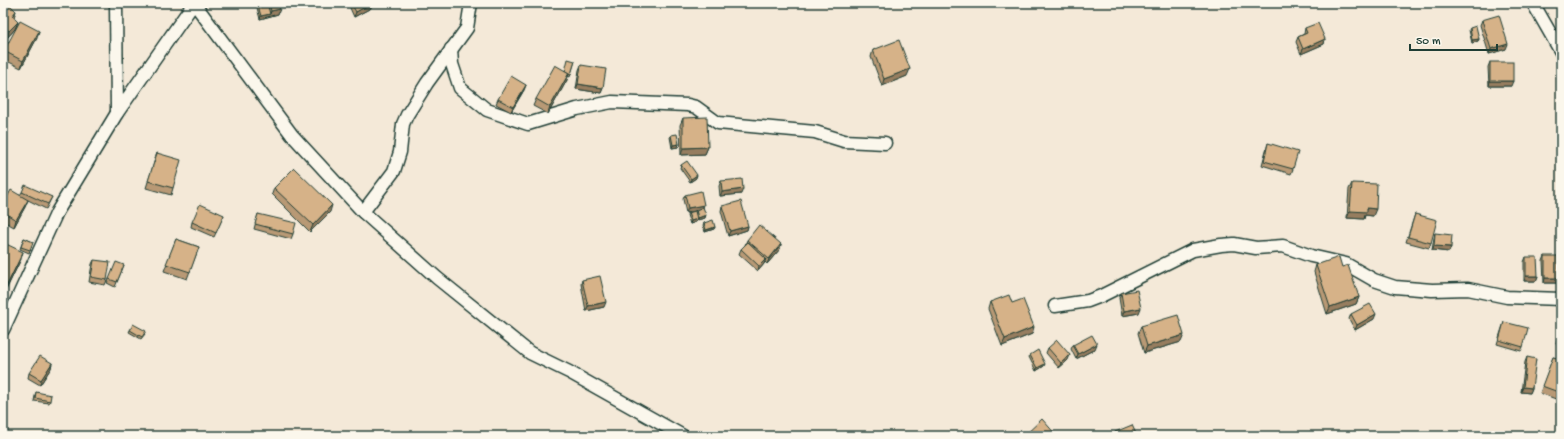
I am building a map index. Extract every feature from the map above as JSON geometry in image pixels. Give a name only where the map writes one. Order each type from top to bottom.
[{"type":"street","points":[[116,3],[117,113]]},
{"type":"street","points":[[3,330],[57,212],[117,113],[194,3],[292,135],[363,212],[436,278],[530,353],[569,372],[683,436]]},
{"type":"street","points":[[363,212],[394,171],[400,152],[403,124],[412,104],[467,28],[471,3]]},
{"type":"street","points":[[1533,3],[1561,52]]},
{"type":"street","points":[[451,50],[452,64],[460,88],[487,110],[528,124],[576,109],[612,102],[688,105],[696,107],[718,123],[815,132],[844,141],[885,143]]},
{"type":"street","points":[[1055,306],[1101,296],[1193,250],[1234,244],[1256,248],[1284,246],[1311,256],[1346,264],[1374,280],[1395,287],[1432,290],[1468,289],[1507,297],[1561,299]]},
{"type":"building","points":[[3,3],[8,3],[16,11],[12,16],[18,22],[9,31],[5,27],[3,29]]},
{"type":"building","points":[[267,3],[270,14],[261,16],[258,6]]},
{"type":"building","points":[[269,3],[278,3],[280,9],[271,11]]},
{"type":"building","points":[[351,3],[372,3],[356,12]]},
{"type":"building","points":[[1499,15],[1508,44],[1491,49],[1482,20]]},
{"type":"building","points":[[20,21],[39,31],[23,61],[4,51]]},
{"type":"building","points":[[1318,23],[1325,39],[1303,49],[1298,37],[1307,33],[1305,28]]},
{"type":"building","points":[[1476,26],[1479,39],[1472,40],[1470,28]]},
{"type":"building","points":[[899,40],[910,69],[884,79],[873,50]]},
{"type":"building","points":[[568,59],[575,61],[571,74],[565,71]]},
{"type":"building","points":[[1490,62],[1513,62],[1513,81],[1490,81]]},
{"type":"building","points":[[555,65],[569,73],[550,107],[536,99]]},
{"type":"building","points":[[581,65],[606,69],[603,88],[578,84]]},
{"type":"building","points":[[511,76],[526,85],[513,107],[498,99]]},
{"type":"building","points":[[707,117],[708,147],[683,148],[683,118]]},
{"type":"building","points":[[677,134],[679,144],[673,145],[671,135]]},
{"type":"building","points":[[1268,143],[1298,152],[1293,169],[1264,161]]},
{"type":"building","points":[[157,153],[181,160],[173,188],[148,181]]},
{"type":"building","points":[[687,161],[697,175],[691,179],[681,165]]},
{"type":"building","points":[[294,168],[332,205],[313,225],[274,188]]},
{"type":"building","points":[[742,179],[743,189],[722,192],[721,181]]},
{"type":"building","points":[[1352,183],[1377,184],[1376,209],[1367,208],[1367,212],[1350,211]]},
{"type":"building","points":[[25,185],[52,197],[48,204],[22,192]]},
{"type":"building","points":[[11,190],[28,200],[16,220],[3,212],[3,200],[5,201]]},
{"type":"building","points":[[701,191],[704,205],[688,208],[685,195]]},
{"type":"building","points":[[741,201],[748,226],[730,231],[722,206]]},
{"type":"building","points":[[200,204],[224,215],[216,233],[192,222]]},
{"type":"building","points":[[703,207],[706,215],[698,218],[696,210]]},
{"type":"building","points":[[695,211],[697,219],[691,221],[688,213]]},
{"type":"building","points":[[258,214],[296,223],[293,234],[255,224]]},
{"type":"building","points":[[1415,214],[1437,220],[1431,243],[1408,237]]},
{"type":"building","points":[[713,220],[715,227],[706,230],[704,223]]},
{"type":"building","points":[[759,225],[781,244],[769,259],[747,240]]},
{"type":"building","points":[[1435,233],[1452,235],[1451,247],[1434,246]]},
{"type":"building","points":[[24,238],[33,242],[30,250],[21,247]]},
{"type":"building","points":[[176,239],[199,247],[190,272],[166,264]]},
{"type":"building","points":[[748,242],[766,259],[759,266],[741,249]]},
{"type":"building","points":[[4,243],[23,252],[7,285],[3,283]]},
{"type":"building","points":[[1545,256],[1558,256],[1559,278],[1545,278]]},
{"type":"building","points":[[1339,257],[1342,267],[1348,265],[1359,297],[1330,307],[1316,265]]},
{"type":"building","points":[[1526,257],[1537,257],[1538,276],[1526,276]]},
{"type":"building","points":[[94,260],[110,262],[107,280],[91,277]]},
{"type":"building","points":[[116,262],[124,265],[117,282],[109,279]]},
{"type":"building","points":[[600,276],[606,302],[588,306],[582,280]]},
{"type":"building","points":[[1137,290],[1141,308],[1124,311],[1121,293]]},
{"type":"building","points":[[1009,295],[1012,303],[1023,299],[1034,327],[1005,339],[990,302]]},
{"type":"building","points":[[1370,304],[1376,314],[1357,325],[1351,314]]},
{"type":"building","points":[[1178,315],[1184,335],[1147,346],[1141,326]]},
{"type":"building","points":[[1504,322],[1528,328],[1523,347],[1499,340]]},
{"type":"building","points":[[133,324],[146,331],[142,337],[130,330]]},
{"type":"building","points":[[1561,331],[1561,340],[1558,338]]},
{"type":"building","points":[[1092,335],[1097,344],[1078,354],[1073,345]]},
{"type":"building","points":[[1057,340],[1070,355],[1061,363],[1048,348]]},
{"type":"building","points":[[1038,350],[1045,364],[1037,368],[1030,355]]},
{"type":"building","points":[[40,356],[52,363],[41,380],[29,373]]},
{"type":"building","points":[[1527,357],[1536,359],[1532,388],[1523,387]]},
{"type":"building","points":[[1553,357],[1561,359],[1561,393],[1542,386]]},
{"type":"building","points":[[36,392],[51,395],[50,401],[35,398]]},
{"type":"building","points":[[1042,419],[1057,436],[1024,436]]},
{"type":"building","points":[[1132,425],[1137,436],[1116,436],[1115,432]]}]
